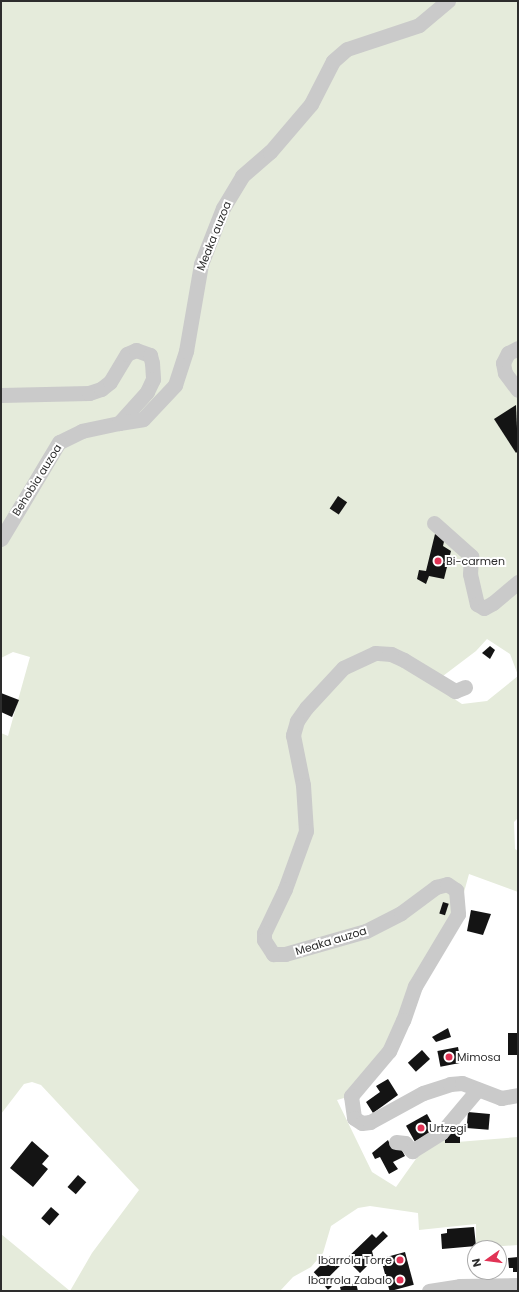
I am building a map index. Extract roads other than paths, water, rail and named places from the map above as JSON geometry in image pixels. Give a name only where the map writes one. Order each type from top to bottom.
[{"type":"street","name":"Meaka auzoa","points":[[119,423],[143,419],[175,385],[186,352],[201,264],[223,208],[242,176],[270,152],[311,104],[333,61],[347,49],[419,25],[448,1]]},
{"type":"street","points":[[518,348],[508,353],[503,363],[505,373],[518,390]]},
{"type":"street","points":[[1,395],[89,393],[101,389],[110,382],[127,354],[136,350],[142,350],[150,355],[153,378],[142,400],[119,423]]},
{"type":"street","name":"Behobia auzoa","points":[[1,539],[59,442],[82,431],[119,423]]},
{"type":"street","points":[[434,523],[471,556],[470,574],[478,604],[484,608],[493,603],[518,582]]},
{"type":"street","name":"Meaka auzoa","points":[[465,687],[455,691],[404,660],[391,654],[375,652],[343,668],[306,708],[297,721],[293,735],[303,785],[306,831],[285,889],[264,933],[264,940],[274,954],[303,950],[366,931],[401,913],[436,887],[447,884],[456,890],[458,914],[415,986],[403,1020],[389,1051],[351,1096],[351,1106],[354,1118],[362,1123],[370,1122],[423,1093],[450,1084],[462,1083],[501,1098],[518,1095]]},
{"type":"street","points":[[396,1142],[405,1143],[412,1151],[441,1133],[478,1089]]},
{"type":"street","points":[[429,1291],[460,1286],[518,1285]]},
{"type":"place","name":"Bi-carmen","points":[[438,561]]},
{"type":"place","name":"Mimosa","points":[[449,1057]]},
{"type":"place","name":"Urtzegi","points":[[421,1128]]},
{"type":"place","name":"Ibarrola Torre","points":[[400,1260]]},
{"type":"place","name":"Ibarrola Zabalo","points":[[400,1280]]}]
